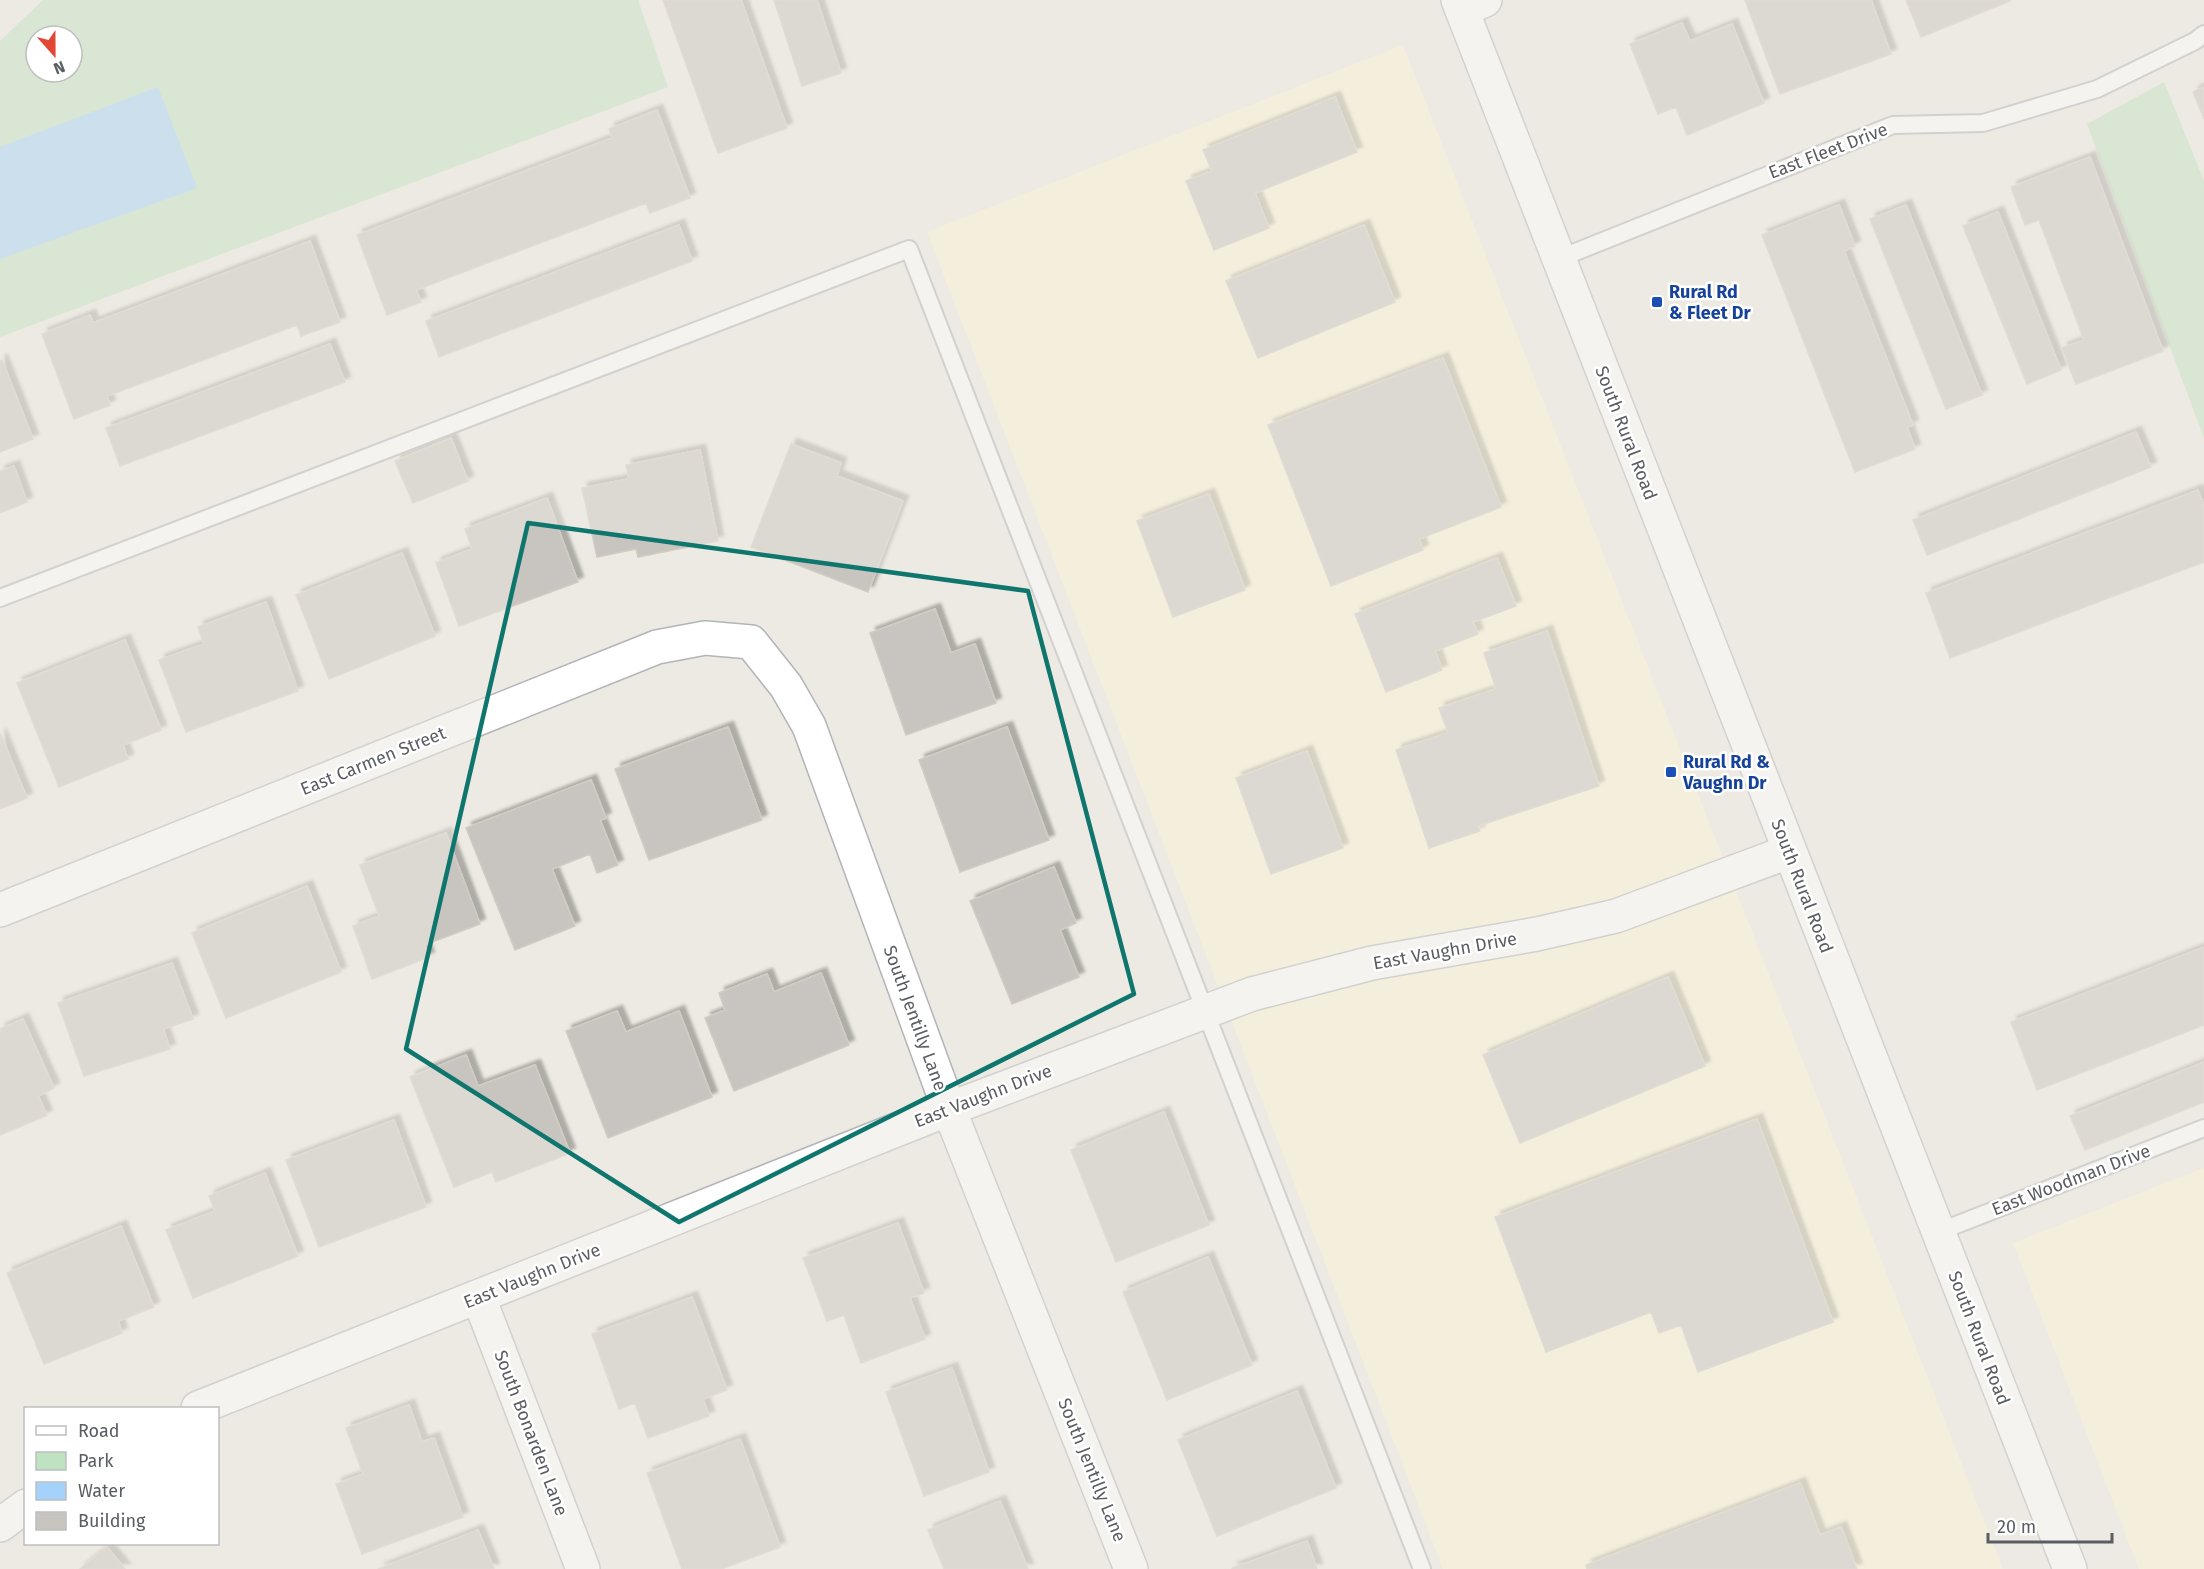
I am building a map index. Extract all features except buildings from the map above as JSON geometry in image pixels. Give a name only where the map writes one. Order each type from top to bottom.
[{"type":"street","name":"South Rural Road","points":[[1468,3],[1558,259],[2070,1569]]},
{"type":"street","name":"East Carmen Street","points":[[0,910],[657,647],[705,638],[751,642]]},
{"type":"street","name":"South Jentilly Lane","points":[[751,642],[786,686],[809,726],[948,1108],[1131,1569]]},
{"type":"street","name":"East Vaughn Drive","points":[[201,1407],[479,1298],[948,1108],[1252,994],[1372,963],[1537,934],[1616,916],[1788,852]]},
{"type":"street","name":"South Bonarden Lane","points":[[479,1298],[583,1569]]},
{"type":"street","points":[[0,1525],[24,1507]]},
{"type":"lane","name":"East Fleet Drive","points":[[1558,259],[1893,125],[1983,123],[2097,89],[2195,41],[2204,34]]},
{"type":"lane","points":[[0,598],[909,249],[1422,1569]]},
{"type":"lane","name":"East Woodman Drive","points":[[1938,1232],[2204,1128]]},
{"type":"highlighted area","points":[[528,523],[1028,591],[1134,994],[679,1222],[406,1049]]},
{"type":"shaded area","points":[[1403,45],[2003,1569],[1443,1569],[927,232]]},
{"type":"shaded area","points":[[2204,1168],[2204,1569],[2139,1569],[2013,1243]]},
{"type":"green space","points":[[43,0],[638,0],[668,87],[0,337],[0,41]]},
{"type":"green space","points":[[2164,82],[2204,181],[2204,438],[2087,124]]},
{"type":"water","points":[[158,87],[197,188],[0,259],[0,147]]},
{"type":"place","name":"Rural Rd & Fleet Dr","points":[[1657,302]]},
{"type":"place","name":"Rural Rd & Vaughn Dr","points":[[1671,772]]}]
